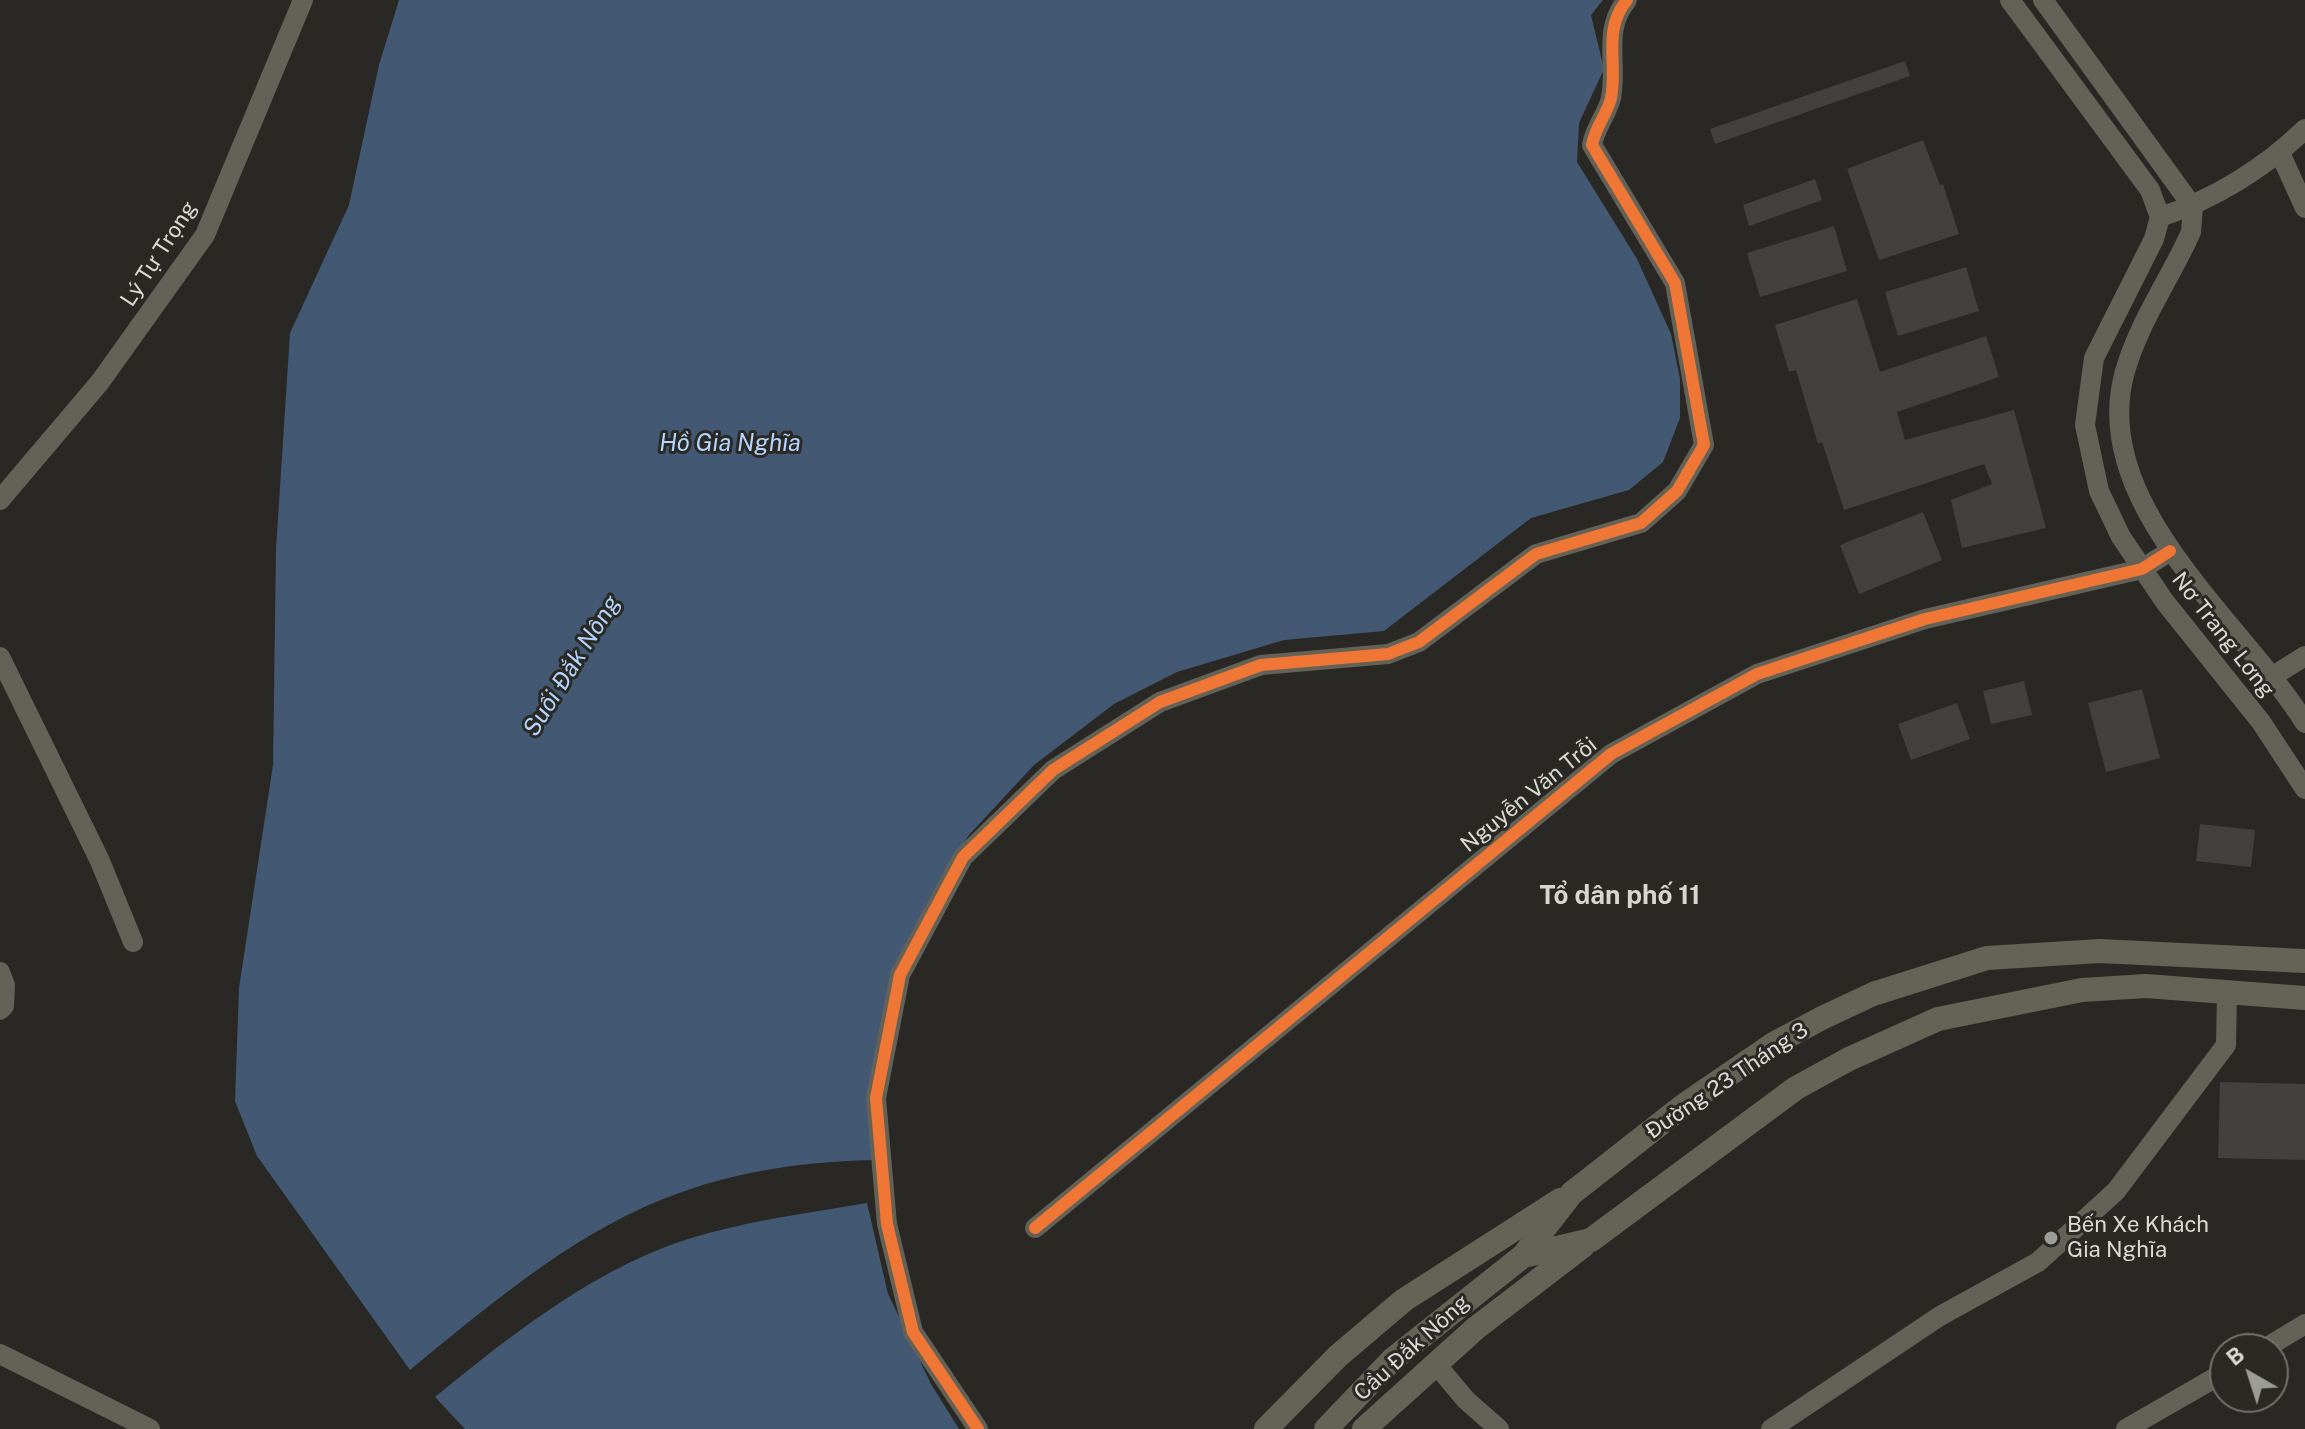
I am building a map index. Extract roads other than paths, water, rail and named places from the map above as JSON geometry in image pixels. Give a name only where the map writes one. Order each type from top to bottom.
[{"type":"main road","name":"Đường 23 Tháng 3","points":[[1523,1256],[1572,1193],[1683,1106],[1775,1043],[1873,994],[1987,958],[2100,951],[2305,961]]},
{"type":"main road","name":"Đường 23 Tháng 3","points":[[1501,1270],[1523,1256],[1591,1240],[1796,1088],[1860,1053],[1938,1019],[2082,990],[2146,986],[2305,998]]},
{"type":"main road","points":[[1266,1429],[1338,1356],[1404,1300],[1481,1247],[1572,1193]]},
{"type":"main road","points":[[1364,1429],[1435,1363],[1591,1240]]},
{"type":"main road","name":"Cầu Đắk Nông","points":[[1326,1429],[1392,1360],[1501,1270]]},
{"type":"street","name":"Lý Tự Trọng","points":[[0,500],[100,382],[205,235],[303,0]]},
{"type":"street","points":[[978,1429],[913,1332],[887,1224],[876,1098],[900,975],[963,857],[1053,770],[1160,702],[1261,665],[1388,654],[1419,642],[1536,554],[1641,523],[1677,491],[1704,445],[1675,283],[1592,145],[1595,130],[1611,100],[1611,36],[1617,12],[1627,0]]},
{"type":"street","points":[[2010,0],[2150,190],[2160,217],[2193,207],[2280,153],[2305,129]]},
{"type":"street","points":[[2043,0],[2193,207]]},
{"type":"street","points":[[2280,153],[2305,208]]},
{"type":"street","name":"Nơ Trang Lơng","points":[[2193,207],[2191,232],[2124,375],[2119,420],[2138,497],[2170,551],[2273,676],[2305,723]]},
{"type":"street","name":"Nơ Trang Lơng","points":[[2160,217],[2154,239],[2094,358],[2085,425],[2099,491],[2121,537],[2142,569],[2261,722],[2305,789]]},
{"type":"street","name":"Nguyễn Văn Trỗi","points":[[1035,1228],[1611,754],[1757,674],[1925,619],[2142,569],[2170,551]]},
{"type":"street","points":[[2273,676],[2305,656]]},
{"type":"street","points":[[0,657],[100,861],[133,942]]},
{"type":"street","points":[[0,972],[5,985],[4,1006],[0,1010]]},
{"type":"street","points":[[1771,1429],[1940,1316],[2038,1262],[2116,1191],[2226,1045],[2227,993]]},
{"type":"street","points":[[0,1354],[150,1429]]},
{"type":"street","points":[[1435,1363],[1466,1400],[1499,1429]]},
{"type":"street","points":[[2126,1429],[2209,1381]]},
{"type":"water","name":"Hồ Gia Nghĩa","points":[[399,0],[1603,0],[1591,15],[1604,69],[1579,123],[1577,162],[1637,259],[1671,334],[1680,379],[1680,418],[1663,462],[1629,490],[1531,518],[1384,631],[1284,640],[1177,672],[1114,704],[1034,765],[969,835],[942,876],[918,924],[895,989],[877,1160],[802,1165],[736,1176],[676,1194],[622,1218],[571,1247],[519,1283],[410,1370],[257,1156],[235,1101],[239,988],[273,765],[276,549],[290,333],[349,205],[379,65]]},
{"type":"water","points":[[867,1203],[888,1294],[931,1384],[959,1429],[465,1429],[435,1397],[549,1310],[643,1256],[723,1229]]},
{"type":"place","name":"Bến Xe Khách Gia Nghĩa","points":[[2051,1238]]},
{"type":"district","name":"Tổ dân phố 11","points":[[1620,896]]},
{"type":"water label","name":"Suối Đắk Nông","points":[[572,666]]}]
